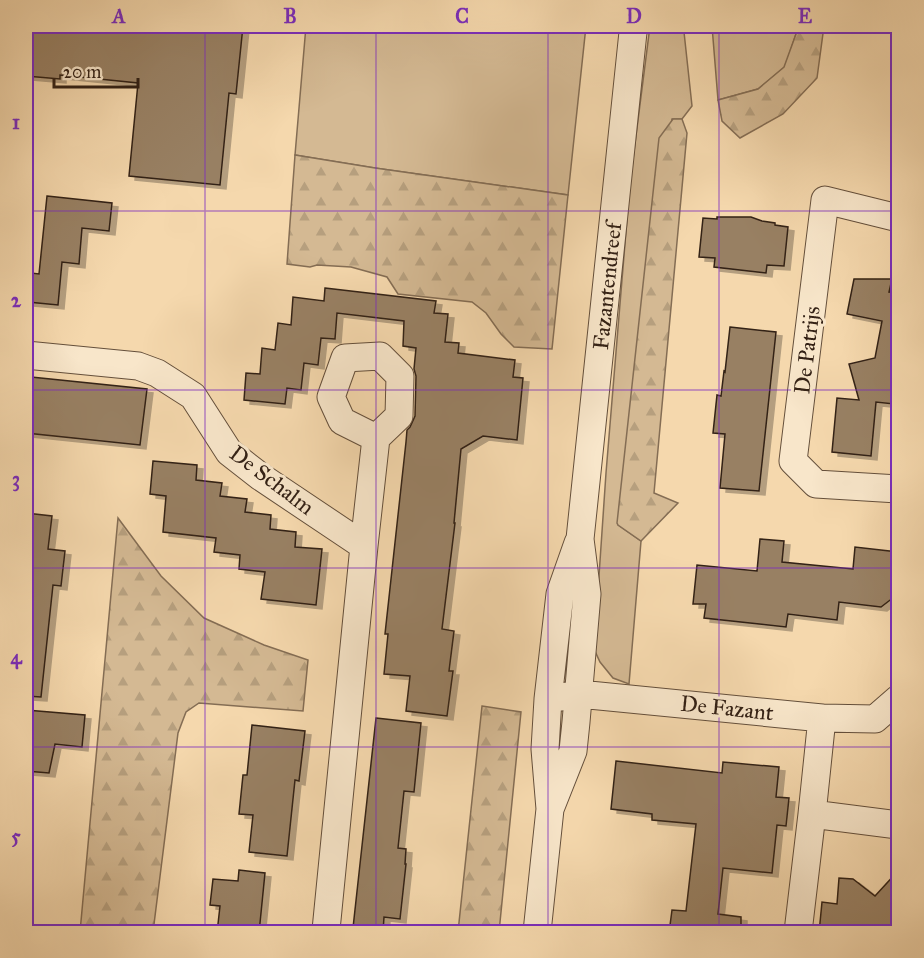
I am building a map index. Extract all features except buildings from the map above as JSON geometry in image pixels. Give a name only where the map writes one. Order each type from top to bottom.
[{"type":"street","name":"Fazantendreef","points":[[550,809],[573,751],[587,594],[580,539],[633,28]]},
{"type":"street","name":"De Patrijs","points":[[898,218],[825,200],[794,461],[816,484],[898,489]]},
{"type":"street","name":"De Schalm","points":[[26,355],[138,366],[157,373],[193,396],[229,452],[261,477],[364,546]]},
{"type":"street","points":[[324,933],[376,438]]},
{"type":"street","name":"Fazantendreef","points":[[537,933],[550,809],[545,749],[548,699],[560,594],[580,539]]},
{"type":"street","name":"De Fazant","points":[[548,699],[579,694],[822,718],[875,719],[898,699]]},
{"type":"street","points":[[798,933],[822,718]]},
{"type":"street","points":[[812,814],[898,825]]},
{"type":"green space","points":[[306,26],[586,26],[568,195],[295,155]]},
{"type":"green space","points":[[650,26],[678,26],[684,32],[692,106],[682,119],[672,119],[618,525],[641,541],[629,684],[613,678],[600,662],[594,649],[630,183]]},
{"type":"green space","points":[[712,26],[798,26],[785,67],[758,89],[718,100]]},
{"type":"green space","points":[[798,26],[824,26],[817,78],[783,114],[740,138],[722,121],[718,100],[758,89],[784,67]]},
{"type":"green space","points":[[673,119],[682,119],[687,133],[654,493],[678,503],[641,541],[617,523],[659,138]]},
{"type":"green space","points":[[295,155],[568,195],[552,349],[514,347],[486,313],[472,302],[398,294],[387,277],[351,267],[317,265],[310,267],[287,264]]},
{"type":"green space","points":[[118,518],[161,576],[204,618],[264,645],[308,660],[303,711],[199,703],[186,712],[178,733],[153,932],[80,932]]},
{"type":"green space","points":[[482,706],[521,712],[499,932],[458,932]]}]
